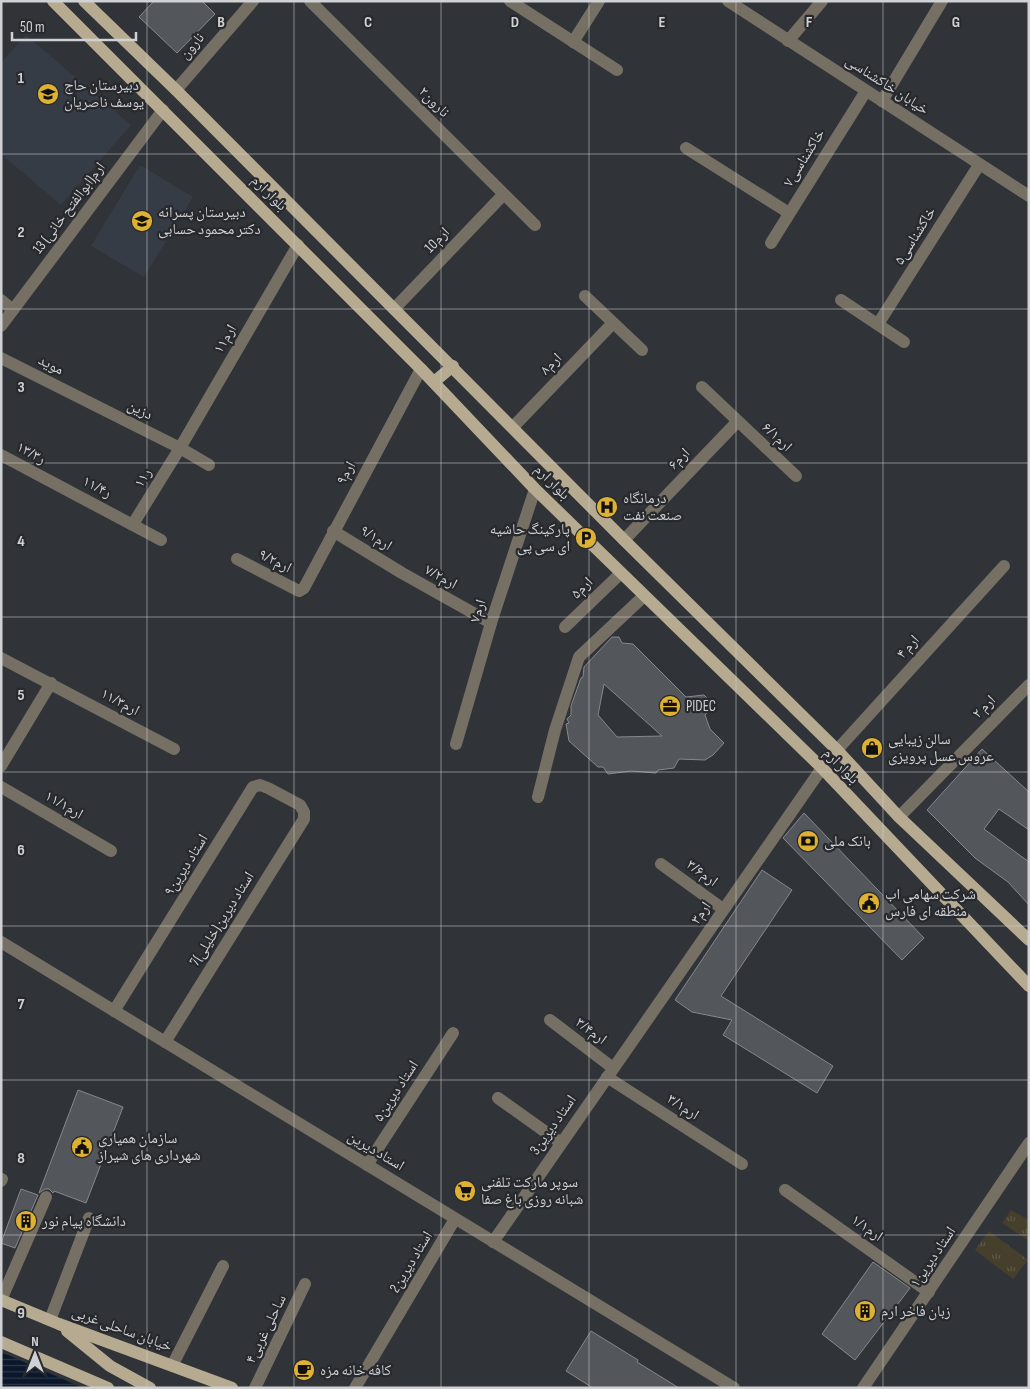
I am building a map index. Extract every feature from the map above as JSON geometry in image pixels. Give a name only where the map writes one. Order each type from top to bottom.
[{"type":"main road","name":"بلوار ارم","points":[[53,1],[434,382],[535,489],[822,768],[1029,986]]},
{"type":"main road","name":"بلوار ارم","points":[[84,1],[176,90],[453,366],[624,540],[837,750],[899,817],[1029,940]]},
{"type":"main road","points":[[434,382],[453,366]]},
{"type":"main road","name":"خیابان ساحلی غربی","points":[[1,1300],[54,1322],[172,1364],[232,1388]]},
{"type":"main road","points":[[54,1322],[110,1366],[150,1388]]},
{"type":"main road","points":[[1,1342],[108,1388]]},
{"type":"street","name":"نارون","points":[[176,90],[253,1]]},
{"type":"street","name":"نارون۲","points":[[310,1],[535,225]]},
{"type":"street","points":[[510,1],[617,70]]},
{"type":"street","points":[[573,42],[599,1]]},
{"type":"street","name":"خیابان خاکشناسی","points":[[728,1],[1029,196]]},
{"type":"street","points":[[788,41],[822,1]]},
{"type":"street","points":[[882,101],[942,1]]},
{"type":"street","name":"خاکشناسی۷","points":[[771,243],[866,91]]},
{"type":"street","name":"13 ارم(ابوالفتح خانی)","points":[[1,326],[163,110]]},
{"type":"street","points":[[686,148],[789,213]]},
{"type":"street","name":"خاکشناسی۵","points":[[878,324],[980,164]]},
{"type":"street","name":"ارم10","points":[[394,308],[503,194]]},
{"type":"street","name":"ارم۱۱","points":[[180,448],[298,246]]},
{"type":"street","points":[[585,296],[642,350]]},
{"type":"street","points":[[1,300],[13,310]]},
{"type":"street","points":[[841,300],[904,342]]},
{"type":"street","name":"ارم۸","points":[[513,427],[613,323]]},
{"type":"street","name":"موید","points":[[1,358],[86,400]]},
{"type":"street","name":"ارم۹","points":[[299,591],[304,588],[332,531],[421,369]]},
{"type":"street","name":"۶/۱ارم","points":[[702,387],[796,476]]},
{"type":"street","name":"دزین","points":[[86,400],[209,465]]},
{"type":"street","name":"ارم۶","points":[[624,540],[737,422]]},
{"type":"street","name":"۱۱ر","points":[[133,524],[180,448]]},
{"type":"street","name":"۱۳/۳ر","points":[[1,456],[46,479]]},
{"type":"street","name":"۱۱/۴ر","points":[[46,479],[162,540]]},
{"type":"street","name":"ارم۷","points":[[456,744],[491,622],[535,489]]},
{"type":"street","name":"۹/۱ارم","points":[[332,531],[402,574]]},
{"type":"street","name":"۹/۲ارم","points":[[236,559],[299,591]]},
{"type":"street","name":"ارم ۴","points":[[837,750],[1004,566]]},
{"type":"street","name":"ارم۵","points":[[565,627],[622,573]]},
{"type":"street","name":"۷/۲ارم","points":[[402,574],[491,622]]},
{"type":"street","points":[[538,797],[555,730],[579,657],[644,596]]},
{"type":"street","name":"۱۱/۳ارم","points":[[1,658],[174,749]]},
{"type":"street","points":[[1,766],[51,683]]},
{"type":"street","name":"ارم ۲","points":[[899,817],[1029,685]]},
{"type":"street","name":"ارم۳","points":[[610,1073],[822,768]]},
{"type":"street","name":"استاد دیرین۹","points":[[114,1011],[253,787],[260,785],[268,788],[300,805],[304,812]]},
{"type":"street","name":"۱۱/۱ارم","points":[[1,787],[111,851]]},
{"type":"street","name":"7استاد دیرین(خلیلی)","points":[[165,1042],[304,819],[304,812]]},
{"type":"street","name":"۳/۶ارم","points":[[661,864],[724,909]]},
{"type":"street","name":"استاد دیرین","points":[[1,942],[734,1388]]},
{"type":"street","name":"۳/۴ارم","points":[[550,1020],[610,1073]]},
{"type":"street","name":"استاد دیرین۵","points":[[367,1165],[453,1033]]},
{"type":"street","name":"3استاد دیرین","points":[[492,1242],[610,1073]]},
{"type":"street","name":"۳/۱ارم","points":[[610,1073],[742,1164]]},
{"type":"street","points":[[498,1098],[561,1143]]},
{"type":"street","name":"استاد دیرین۱","points":[[863,1388],[1029,1143]]},
{"type":"street","name":"۱/۱ارم","points":[[785,1190],[929,1292]]},
{"type":"street","points":[[1,1300],[46,1197]]},
{"type":"street","points":[[54,1322],[89,1218]]},
{"type":"street","name":"2استاد دیرین","points":[[355,1388],[456,1219]]},
{"type":"street","points":[[172,1364],[222,1266]]},
{"type":"street","name":"ساحلی غربی۴","points":[[255,1388],[305,1284]]},
{"type":"shaded area","name":"دبیرستان حاج یوسف ناصریان","points":[[26,35],[131,125],[61,205],[1,154],[1,63]]},
{"type":"shaded area","name":"دبیرستان پسرانه دکتر محمود حسابی","points":[[140,165],[193,197],[144,277],[91,246]]},
{"type":"green space","points":[[1011,1210],[1029,1220],[1029,1241],[1002,1223]]},
{"type":"green space","points":[[989,1231],[1028,1260],[1013,1279],[975,1250]]},
{"type":"water","points":[[1,1352],[83,1388],[1,1388]]},
{"type":"building","points":[[154,1],[202,1],[215,14],[177,53],[139,17]]},
{"type":"building","name":"PIDEC","points":[[612,637],[619,637],[622,643],[633,644],[686,697],[704,695],[712,703],[711,709],[705,715],[710,729],[724,743],[713,755],[705,760],[679,759],[674,768],[658,770],[656,773],[631,771],[608,774],[603,767],[598,767],[569,741],[566,724],[569,723],[567,719],[571,715],[571,706],[583,677],[584,667]],"holes":[[[604,684],[662,736],[617,737],[598,715]]]},
{"type":"building","points":[[982,749],[1029,792],[1029,830],[999,809],[984,829],[1029,862],[1029,905],[1008,882],[975,858],[927,810]]},
{"type":"building","name":"شرکت سهامی اب منطقه ای فارس","points":[[804,813],[924,938],[902,960],[783,838]]},
{"type":"building","points":[[762,870],[792,890],[721,996],[833,1066],[817,1093],[723,1035],[732,1020],[692,1012],[675,1000]]},
{"type":"building","name":"سازمان همیاری شهرداری های شیراز","points":[[78,1090],[123,1107],[86,1203],[54,1191],[53,1193],[49,1189],[39,1193]]},
{"type":"building","points":[[21,1189],[38,1195],[15,1248],[1,1243]]},
{"type":"building","name":"زبان فاخر ارم","points":[[873,1262],[910,1288],[855,1360],[822,1334]]},
{"type":"building","points":[[591,1331],[679,1388],[593,1388],[566,1371]]},
{"type":"place","name":"دبیرستان حاج یوسف ناصریان","points":[[48,94]]},
{"type":"place","name":"دبیرستان پسرانه دکتر محمود حسابی","points":[[142,221]]},
{"type":"place","name":"درمانگاه صنعت نفت","points":[[607,507]]},
{"type":"place","name":"پارکینگ حاشیه ای سی پی","points":[[586,538]]},
{"type":"place","name":"PIDEC","points":[[670,706]]},
{"type":"place","name":"سالن زیبایی عروس عسل پرويزی","points":[[872,748]]},
{"type":"place","name":"بانک ملی","points":[[808,841]]},
{"type":"place","name":"شرکت سهامی اب منطقه ای فارس","points":[[869,903]]},
{"type":"place","name":"سازمان همیاری شهرداری های شیراز","points":[[82,1147]]},
{"type":"place","name":"سوپر مارکت تلفنی شبانه روزی باغ صفا","points":[[465,1191]]},
{"type":"place","name":"دانشگاه پیام نور","points":[[26,1221]]},
{"type":"place","name":"زبان فاخر ارم","points":[[865,1311]]},
{"type":"place","name":"کافه خانه مزه","points":[[304,1370]]}]
